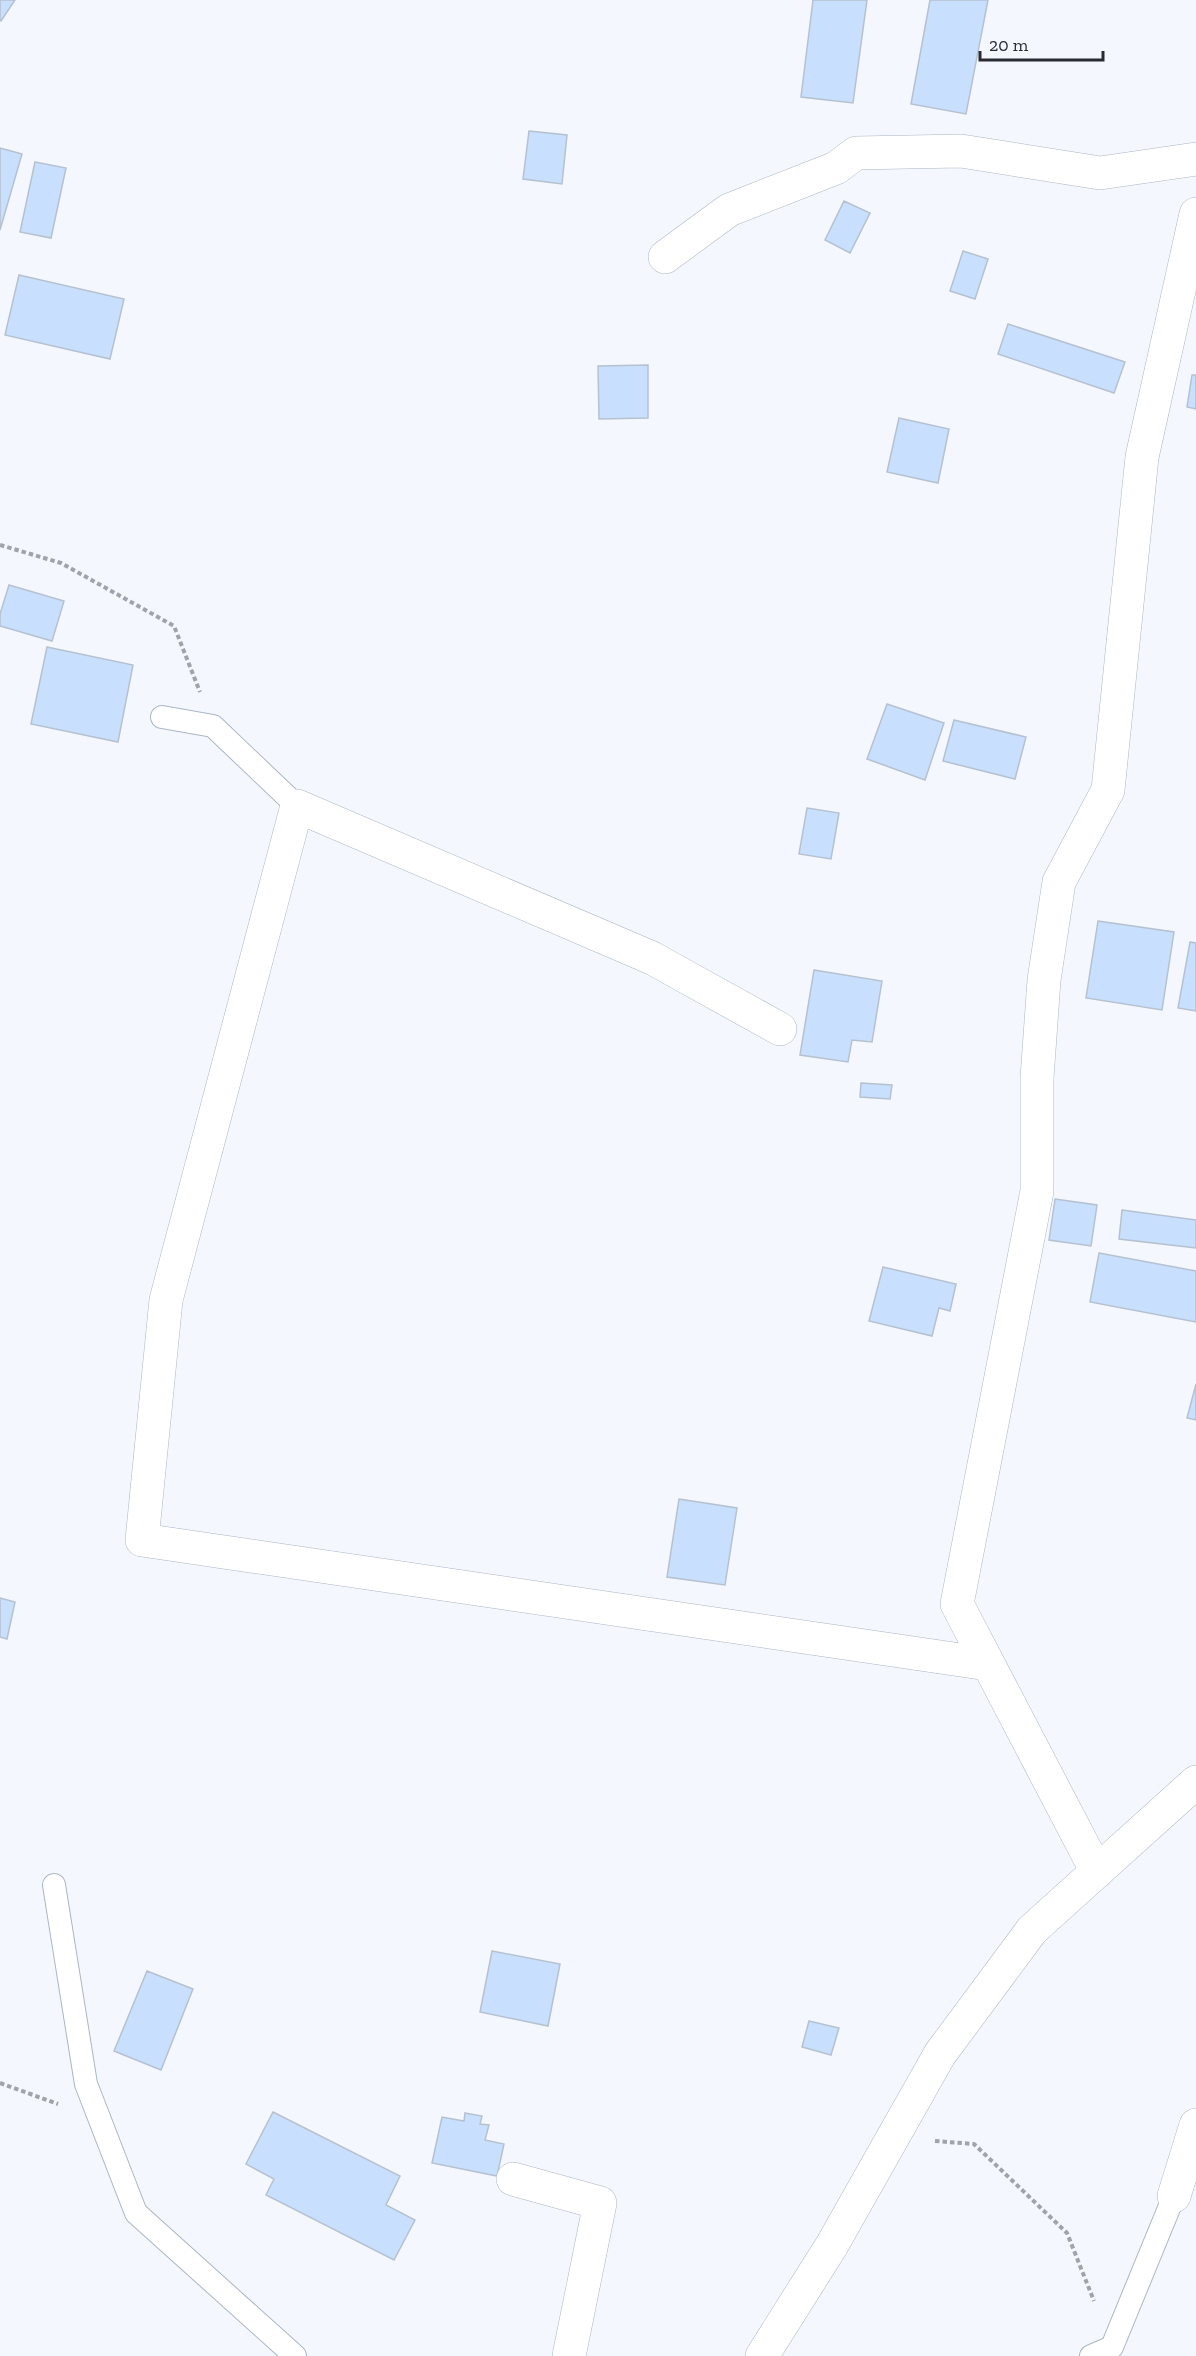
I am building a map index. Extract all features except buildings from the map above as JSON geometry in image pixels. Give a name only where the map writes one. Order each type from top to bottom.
[{"type":"street","points":[[665,257],[729,210],[836,168],[856,153],[961,151],[1100,173],[1196,159]]},
{"type":"street","points":[[1097,1872],[957,1604],[1037,1191],[1037,1078],[1044,980],[1059,882],[1108,790],[1142,457],[1196,214]]},
{"type":"street","points":[[780,1029],[652,958],[297,806],[166,1300],[142,1540],[988,1664]]},
{"type":"street","points":[[762,2356],[832,2245],[940,2054],[1032,1930],[1196,1782]]},
{"type":"street","points":[[1174,2196],[1196,2126]]},
{"type":"street","points":[[513,2179],[600,2203],[569,2356]]},
{"type":"lane","points":[[162,717],[213,726],[297,806]]},
{"type":"lane","points":[[54,1884],[86,2084],[136,2213],[295,2356]]},
{"type":"lane","points":[[1091,2356],[1112,2347],[1174,2196]]},
{"type":"path","points":[[0,545],[61,563],[174,626],[213,726]]},
{"type":"path","points":[[0,2083],[98,2118]]},
{"type":"path","points":[[893,2137],[974,2144],[1067,2233],[1112,2347]]}]
